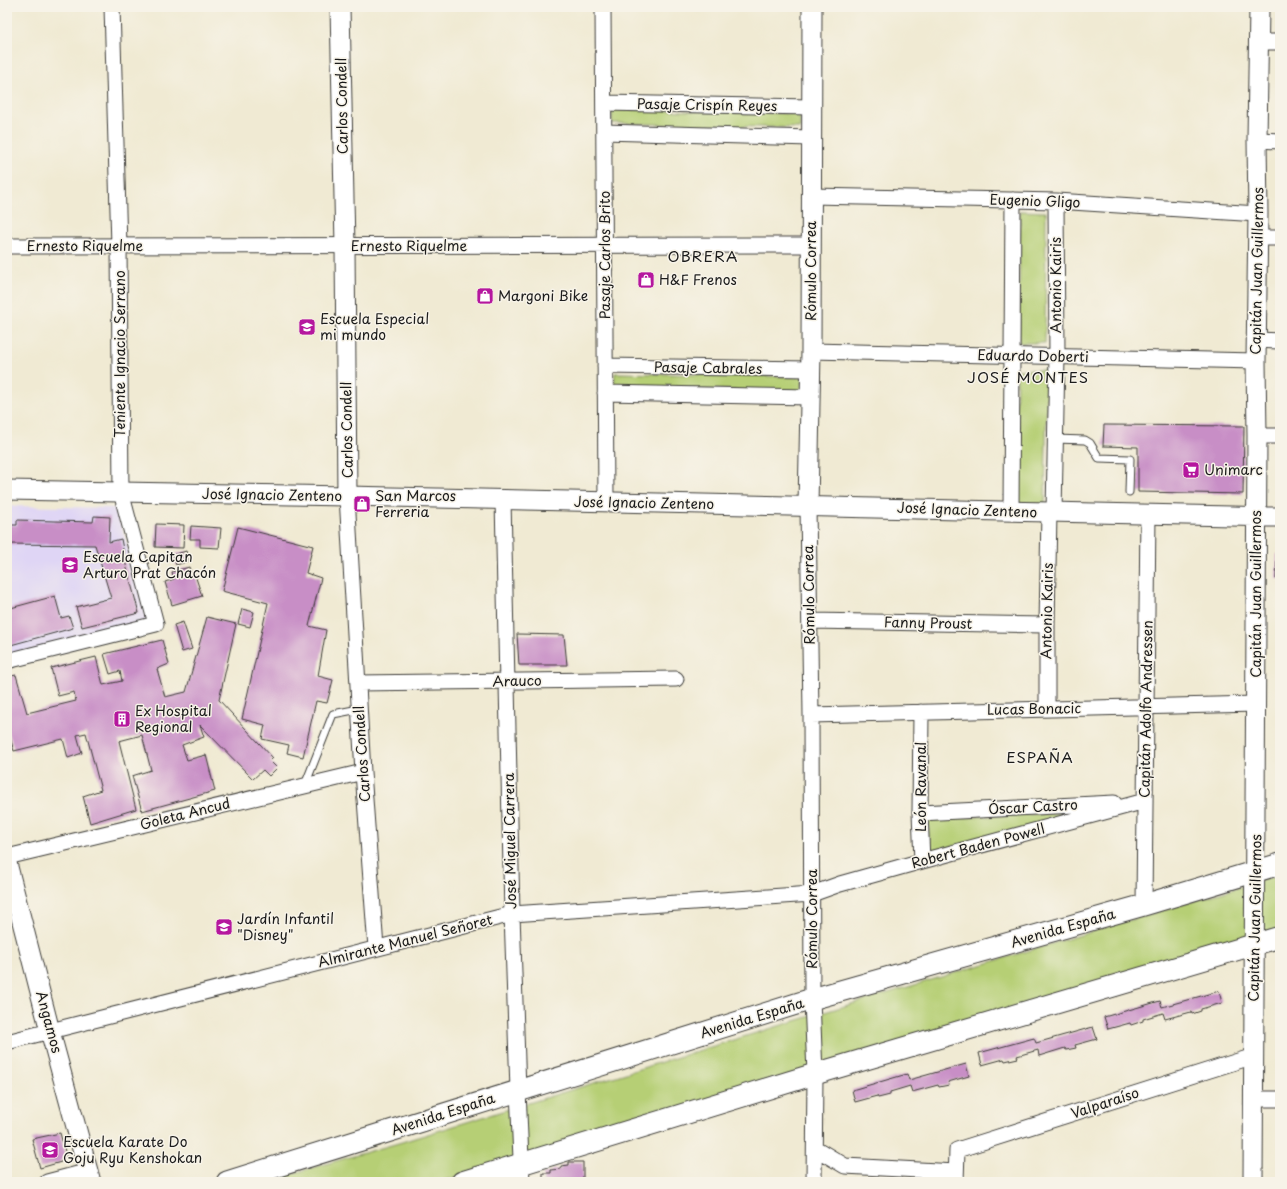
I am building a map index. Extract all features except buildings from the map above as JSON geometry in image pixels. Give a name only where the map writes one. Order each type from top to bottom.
[{"type":"main road","name":"Avenida España","points":[[227,1182],[812,999],[1144,905],[1280,864]]},
{"type":"main road","points":[[462,1182],[522,1173],[815,1074],[1280,937]]},
{"type":"street","name":"Teniente Ignacio Serrano","points":[[7,661],[156,624],[121,492],[119,246],[112,7]]},
{"type":"street","name":"Carlos Condell","points":[[340,7],[348,496],[359,708],[376,948]]},
{"type":"street","name":"Pasaje Carlos Brito","points":[[603,7],[606,502]]},
{"type":"street","name":"Rómulo Correa","points":[[812,7],[811,360],[808,506],[811,715],[812,999],[815,1074],[814,1182]]},
{"type":"street","name":"Capitán Juan Guillermos","points":[[1254,1182],[1257,516],[1256,340],[1259,7]]},
{"type":"street","points":[[1258,42],[1280,42]]},
{"type":"street","name":"Pasaje Crispín Reyes","points":[[604,103],[811,107]]},
{"type":"street","name":"Pasaje Crispín Reyes","points":[[604,132],[811,138]]},
{"type":"street","points":[[1257,140],[1280,141]]},
{"type":"street","name":"Eugenio Gligo","points":[[811,196],[1056,201],[1258,214]]},
{"type":"street","points":[[1011,511],[1013,200]]},
{"type":"street","name":"Antonio Kairis","points":[[1047,709],[1046,625],[1055,439],[1056,201]]},
{"type":"street","points":[[1257,238],[1280,238]]},
{"type":"street","name":"Ernesto Riquelme","points":[[7,246],[811,245]]},
{"type":"street","points":[[1256,340],[1280,341]]},
{"type":"street","name":"Eduardo Doberti","points":[[811,360],[1012,355],[1256,361]]},
{"type":"street","name":"Pasaje Cabrales","points":[[605,366],[811,360]]},
{"type":"street","name":"Pasaje Cabrales","points":[[606,393],[810,397]]},
{"type":"street","points":[[1257,436],[1280,436]]},
{"type":"street","name":"José Ignacio Zenteno","points":[[7,490],[1280,516]]},
{"type":"street","name":"José Miguel Carrera","points":[[502,500],[512,914],[522,1173]]},
{"type":"street","name":"Capitán Adolfo Andressen","points":[[1144,905],[1148,513]]},
{"type":"street","name":"Fanny Proust","points":[[810,621],[1046,625]]},
{"type":"street","name":"Arauco","points":[[358,682],[676,679]]},
{"type":"street","name":"Lucas Bonacic","points":[[811,715],[1256,704]]},
{"type":"street","name":"León Ravanal","points":[[921,712],[920,813],[922,861]]},
{"type":"street","name":"Goleta Ancud","points":[[7,857],[363,772]]},
{"type":"street","name":"Óscar Castro","points":[[920,813],[1145,801]]},
{"type":"street","name":"Robert Baden Powell","points":[[812,894],[840,884],[922,861],[1145,801]]},
{"type":"street","name":"Angamos","points":[[7,862],[50,1030],[90,1176]]},
{"type":"street","name":"Almirante Manuel Señoret","points":[[7,1042],[512,914],[812,894]]},
{"type":"street","name":"Valparaíso","points":[[956,1177],[957,1150],[1254,1056]]},
{"type":"street","points":[[1254,1099],[1280,1099]]},
{"type":"street","points":[[815,1148],[845,1166],[956,1177]]},
{"type":"street","points":[[47,1182],[90,1176]]},
{"type":"lane","points":[[1055,439],[1085,440],[1090,443],[1099,458],[1130,459],[1129,492]]},
{"type":"lane","points":[[305,785],[333,714],[359,708]]},
{"type":"shaded area","name":"Escuela Capitan Arturo Prat Chacón","points":[[7,506],[116,508],[150,621],[7,657]]},
{"type":"green space","points":[[612,109],[800,114],[800,128],[612,123]]},
{"type":"green space","points":[[1020,211],[1046,212],[1045,343],[1019,343]]},
{"type":"green space","points":[[1017,370],[1047,370],[1045,504],[1015,503]]},
{"type":"green space","points":[[615,373],[803,377],[802,392],[614,387]]},
{"type":"green space","points":[[1087,812],[930,852],[928,819]]},
{"type":"green space","points":[[1280,875],[1280,931],[439,1182],[263,1182],[402,1142],[795,1021]]},
{"type":"place","name":"H&F Frenos","points":[[646,280]]},
{"type":"place","name":"Margoni Bike","points":[[485,296]]},
{"type":"place","name":"Escuela Especial mi mundo","points":[[307,327]]},
{"type":"place","name":"Unimarc","points":[[1191,470]]},
{"type":"place","name":"San Marcos Ferreria","points":[[362,504]]},
{"type":"place","name":"Escuela Capitan Arturo Prat Chacón","points":[[70,565]]},
{"type":"place","name":"Ex Hospital Regional","points":[[122,719]]},
{"type":"place","name":"Jardín Infantil \"Disney\"","points":[[224,927]]},
{"type":"place","name":"Escuela Karate Do Goju Ryu Kenshokan","points":[[50,1150]]},
{"type":"district","name":"OBRERA","points":[[703,257]]},
{"type":"district","name":"JOSÉ MONTES","points":[[1028,378]]},
{"type":"district","name":"ESPAÑA","points":[[1040,758]]}]
